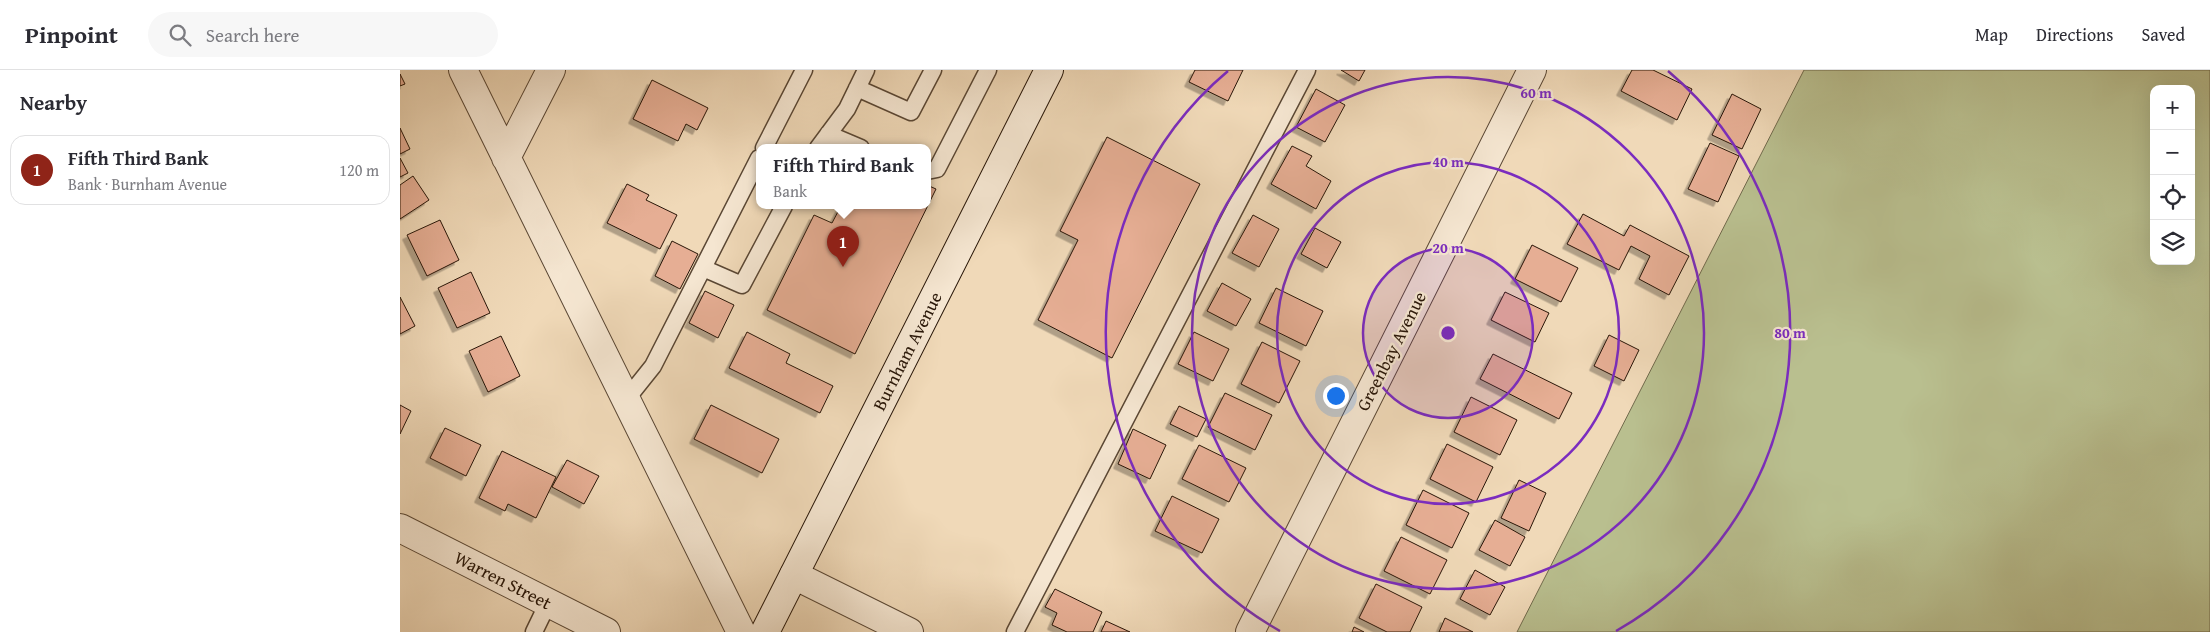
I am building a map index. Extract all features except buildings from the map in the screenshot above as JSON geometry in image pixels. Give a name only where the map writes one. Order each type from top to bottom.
[{"type":"street","points":[[463,70],[625,401],[741,632]]},
{"type":"street","points":[[506,158],[551,70]]},
{"type":"street","name":"Burnham Avenue","points":[[765,632],[1048,70]]},
{"type":"street","name":"Greenbay Avenue","points":[[1250,632],[1532,70]]},
{"type":"street","name":"Warren Street","points":[[400,528],[606,632]]},
{"type":"street","points":[[794,575],[909,632]]},
{"type":"lane","points":[[766,144],[804,70]]},
{"type":"lane","points":[[821,144],[848,108],[866,70]]},
{"type":"lane","points":[[857,88],[912,112],[933,70]]},
{"type":"lane","points":[[931,171],[937,169],[988,70]]},
{"type":"lane","points":[[1015,632],[1307,70]]},
{"type":"lane","points":[[828,134],[852,144]]},
{"type":"lane","points":[[625,401],[654,366],[756,164]]},
{"type":"lane","points":[[703,268],[742,285],[782,209]]},
{"type":"lane","points":[[534,632],[548,603]]},
{"type":"green space","points":[[1804,70],[2210,70],[2210,632],[1517,632]]},
{"type":"place","name":"Fifth Third Bank","points":[[843,267]]}]
